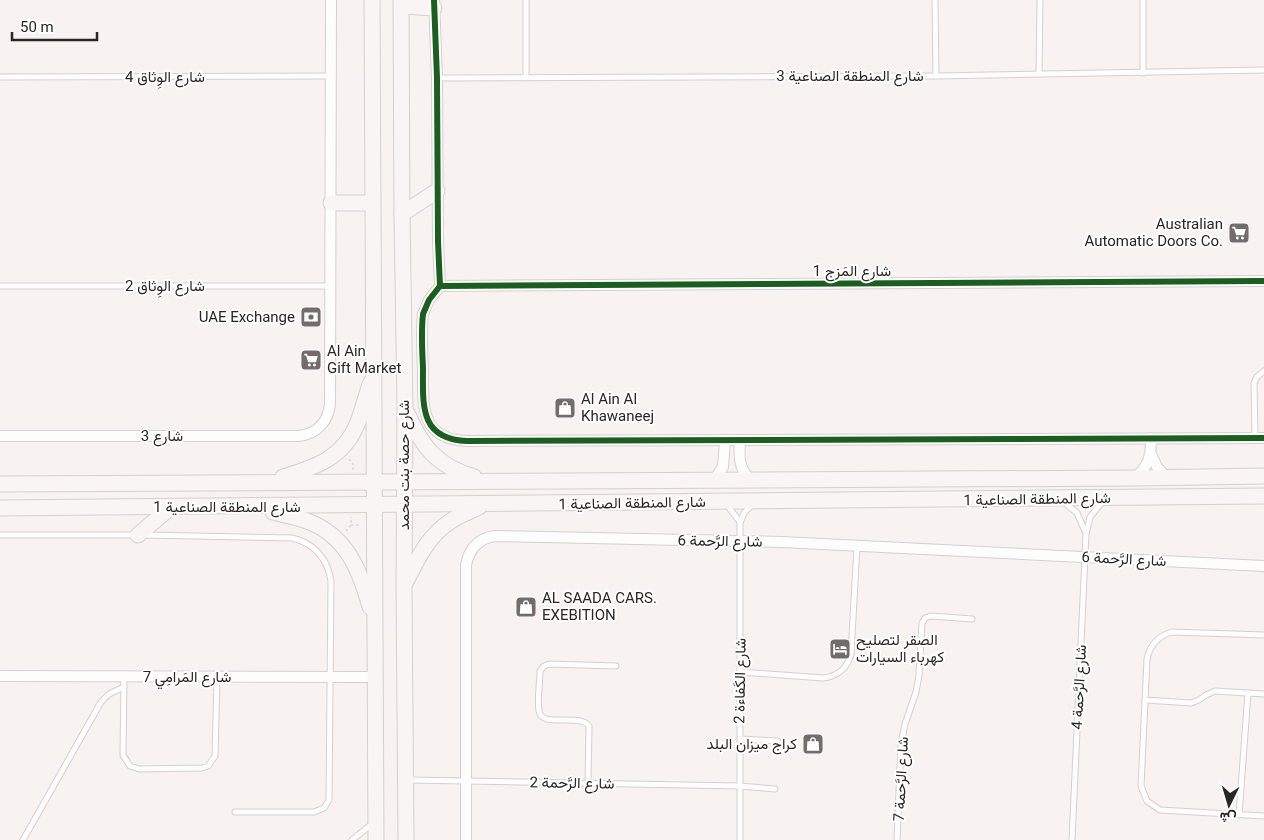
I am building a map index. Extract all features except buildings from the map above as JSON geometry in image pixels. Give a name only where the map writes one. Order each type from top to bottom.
[{"type":"street","points":[[330,286],[331,0]]},
{"type":"street","name":"شارع حصة بنت محمد","points":[[372,0],[372,203],[376,505],[374,677],[376,840]]},
{"type":"street","points":[[402,3],[434,4],[440,286],[429,300],[423,314],[423,406],[430,425],[447,438],[467,441],[1260,438]]},
{"type":"street","name":"شارع حصة بنت محمد","points":[[402,3],[406,840]]},
{"type":"street","points":[[402,214],[437,191]]},
{"type":"street","points":[[331,203],[372,203]]},
{"type":"street","name":"شارع المَزج 1","points":[[440,286],[1264,281]]},
{"type":"street","name":"شارع 3","points":[[0,436],[298,436],[313,432],[321,426],[328,416],[330,404],[330,286]]},
{"type":"street","points":[[268,482],[312,468],[332,457],[340,450],[358,421],[374,373]]},
{"type":"street","points":[[405,407],[421,440],[434,456],[449,468],[487,481]]},
{"type":"street","points":[[1135,478],[1145,467],[1151,454],[1152,438]]},
{"type":"street","points":[[713,481],[723,467],[725,440]]},
{"type":"street","points":[[740,440],[740,466],[751,480]]},
{"type":"street","points":[[1151,454],[1157,467],[1167,478]]},
{"type":"street","name":"شارع المنطقة الصناعية 1","points":[[0,484],[881,480],[1264,476]]},
{"type":"street","points":[[858,501],[863,487],[881,480]]},
{"type":"street","name":"شارع المنطقة الصناعية 1","points":[[0,508],[1264,496]]},
{"type":"street","points":[[404,586],[425,546],[440,528],[458,516],[485,504]]},
{"type":"street","points":[[138,535],[171,507]]},
{"type":"street","points":[[252,507],[306,520],[324,529],[339,541],[356,566],[364,586],[375,627]]},
{"type":"street","name":"شارع الرَّحمة 6","points":[[466,840],[466,565],[475,545],[487,537],[857,545],[1264,566]]},
{"type":"street","name":"شارع المَرامِي 7","points":[[0,676],[124,682],[217,677],[374,677]]},
{"type":"lane","points":[[526,0],[526,77]]},
{"type":"lane","points":[[936,0],[936,76]]},
{"type":"lane","points":[[1040,0],[1040,74]]},
{"type":"lane","points":[[1142,0],[1143,73]]},
{"type":"lane","name":"شارع المنطقة الصناعية 3","points":[[437,78],[936,76],[1264,70]]},
{"type":"lane","name":"شارع الوِثاق 4","points":[[0,77],[331,76]]},
{"type":"lane","name":"شارع الوِثاق 2","points":[[0,286],[330,286]]},
{"type":"lane","points":[[1260,438],[1254,383],[1257,376],[1264,371]]},
{"type":"lane","name":"شارع الرَّحمة 4","points":[[1072,840],[1086,534],[1090,517],[1106,498]]},
{"type":"lane","name":"شارع الرَّحمة 4","points":[[1060,499],[1077,513],[1086,534]]},
{"type":"lane","points":[[724,502],[733,511],[740,523]]},
{"type":"lane","points":[[740,523],[744,512],[757,502]]},
{"type":"lane","name":"شارع الكَفاءة 2","points":[[740,523],[740,840]]},
{"type":"lane","points":[[0,535],[285,538],[299,540],[311,546],[325,561],[330,574],[329,800],[326,806],[314,812],[235,812]]},
{"type":"lane","points":[[740,672],[824,678],[835,676],[844,669],[851,654],[857,545]]},
{"type":"lane","name":"شارع الرَّحمة 7","points":[[897,840],[901,744],[919,675],[922,623],[925,618],[931,616],[972,619]]},
{"type":"lane","points":[[1264,635],[1178,631],[1166,633],[1156,640],[1148,652],[1141,786],[1147,801],[1155,808],[1166,811],[1264,816]]},
{"type":"lane","points":[[588,783],[589,726],[582,720],[547,719],[542,717],[539,710],[540,671],[549,664],[616,666]]},
{"type":"lane","points":[[124,682],[123,755],[127,763],[139,769],[196,769],[208,766],[215,756],[217,677]]},
{"type":"lane","points":[[23,840],[101,702],[124,682]]},
{"type":"lane","points":[[1145,700],[1191,703],[1215,691],[1264,694]]},
{"type":"lane","points":[[1239,815],[1248,693]]},
{"type":"lane","points":[[740,739],[778,741]]},
{"type":"lane","name":"شارع الرَّحمة 2","points":[[405,780],[739,786],[775,789]]},
{"type":"lane","points":[[352,840],[376,820]]},
{"type":"cycle path","points":[[434,0],[440,286],[429,300],[423,314],[422,341],[424,407],[432,427],[440,434],[451,439],[467,441],[1264,438]]},
{"type":"cycle path","points":[[440,286],[1264,281]]},
{"type":"place","name":"Australian Automatic Doors Co.","points":[[1239,233]]},
{"type":"place","name":"UAE Exchange","points":[[311,317]]},
{"type":"place","name":"Al Ain Gift Market","points":[[311,360]]},
{"type":"place","name":"Al Ain Al Khawaneej","points":[[565,408]]},
{"type":"place","name":"AL SAADA CARS. EXEBITION","points":[[526,607]]},
{"type":"place","name":"الصقر لتصليح كهرباء السيارات","points":[[840,649]]},
{"type":"place","name":"كراج ميزان البلد","points":[[813,744]]}]
